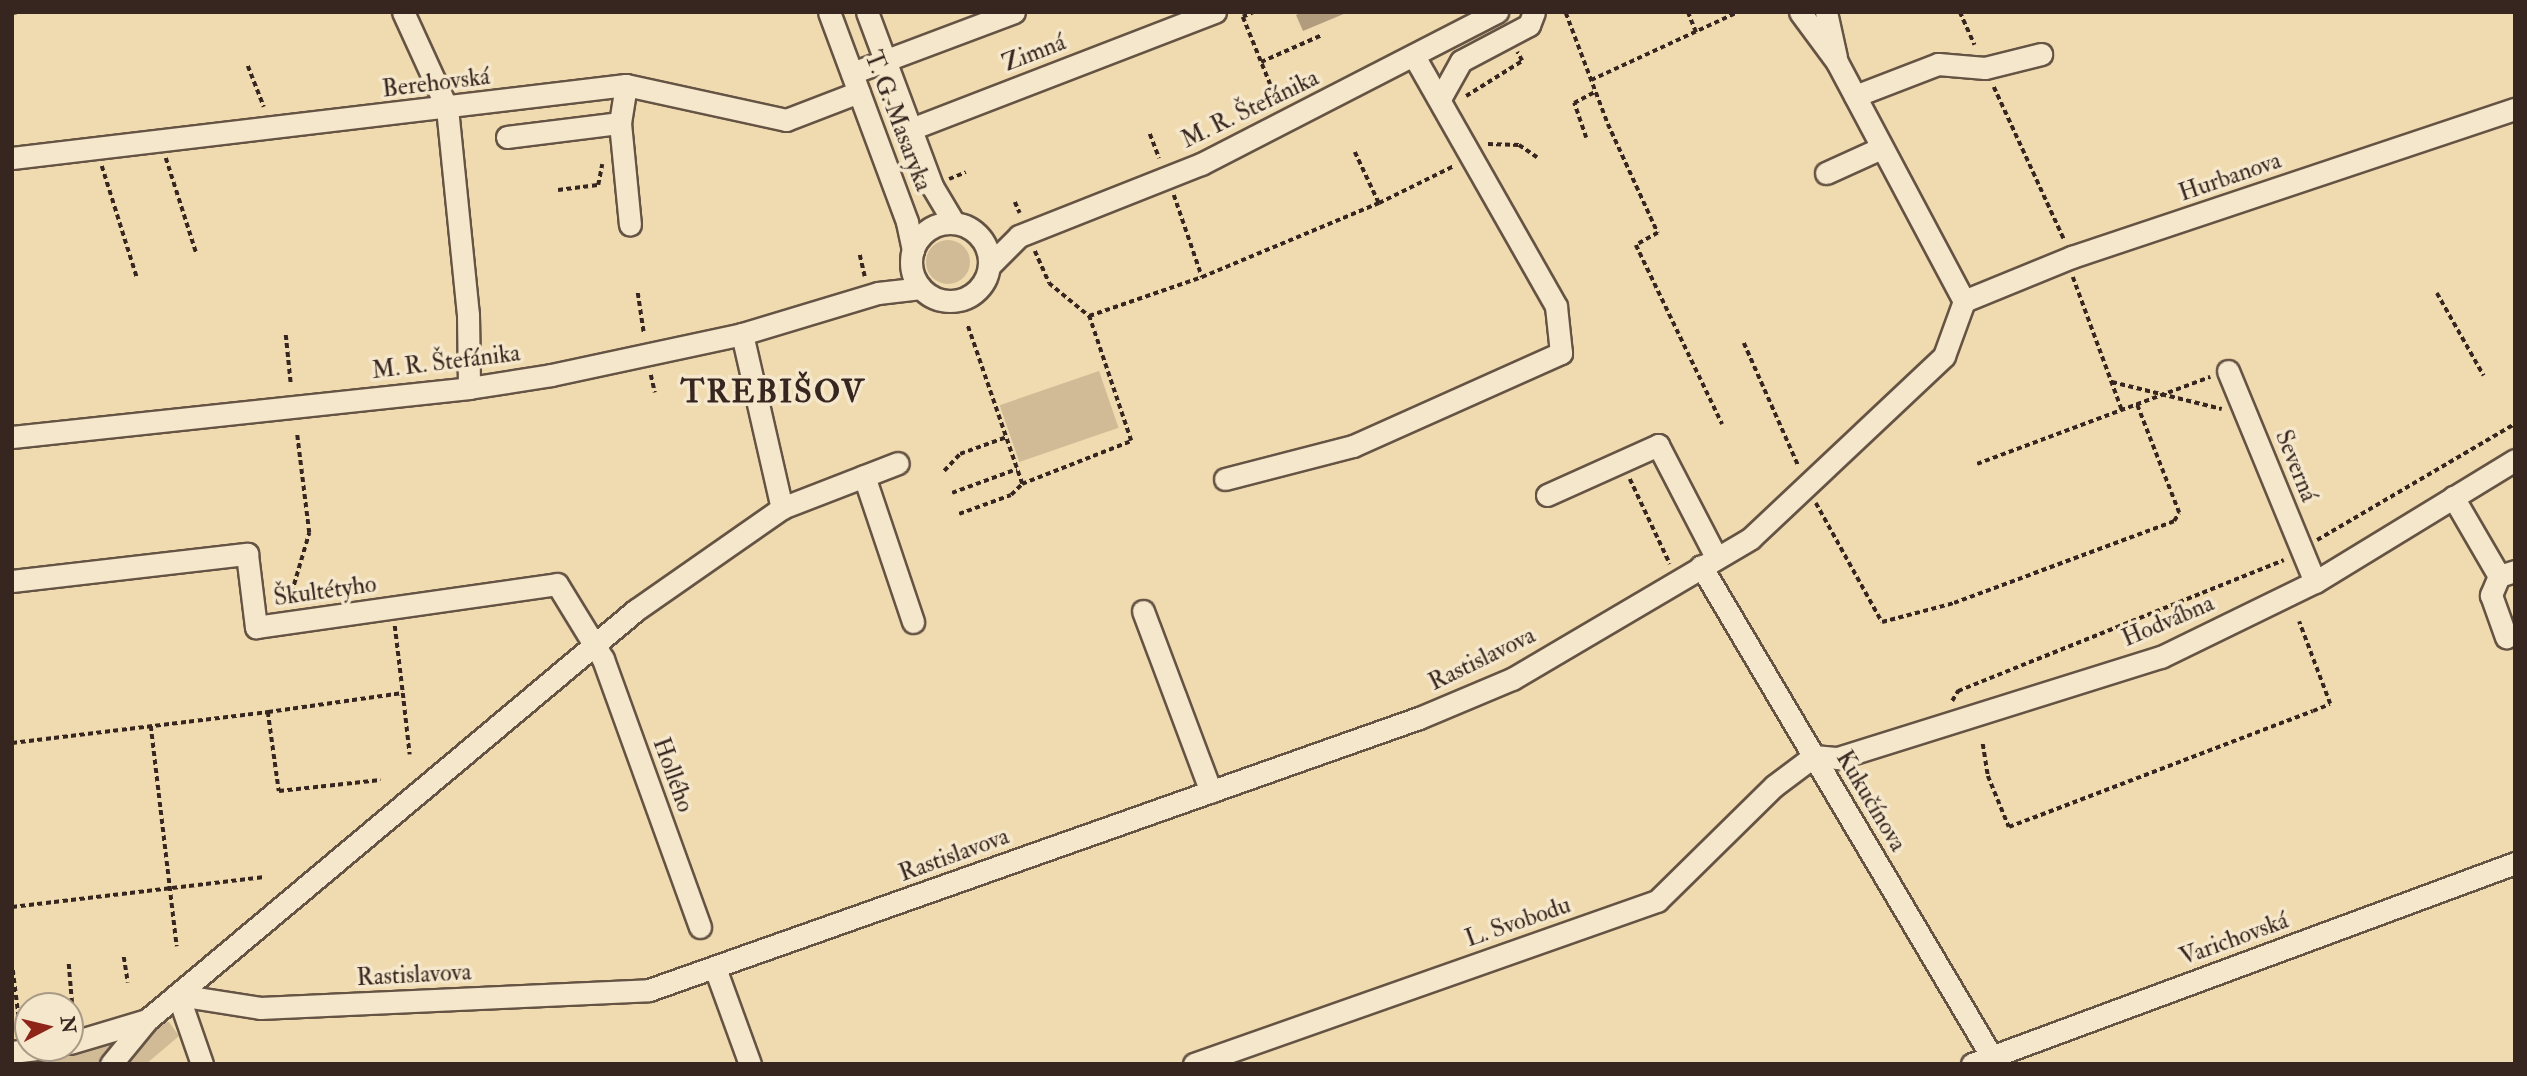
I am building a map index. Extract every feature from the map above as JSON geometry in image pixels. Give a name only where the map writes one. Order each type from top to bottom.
[{"type":"street","points":[[403,12],[447,108],[468,314],[469,388]]},
{"type":"street","name":"T. G. Masaryka","points":[[829,12],[908,222],[912,257]]},
{"type":"street","name":"T. G. Masaryka","points":[[867,12],[942,206],[954,223]]},
{"type":"street","name":"Berehovská","points":[[12,158],[161,143],[626,85],[786,120],[855,82],[885,60],[959,22],[1014,12]]},
{"type":"street","name":"Zimná","points":[[911,128],[1215,12]]},
{"type":"street","name":"M. R. Štefánika","points":[[989,266],[1026,241],[1201,164],[1497,12]]},
{"type":"street","points":[[1414,56],[1436,64],[1461,61],[1529,25],[1534,12]]},
{"type":"street","points":[[1800,12],[1837,62],[1964,301]]},
{"type":"street","points":[[1826,12],[1837,62]]},
{"type":"street","points":[[1854,96],[1938,64],[1985,68],[2041,54]]},
{"type":"street","points":[[1225,479],[1353,446],[1561,353],[1556,306],[1414,56]]},
{"type":"street","points":[[1443,103],[1461,61]]},
{"type":"street","points":[[626,85],[620,123],[630,225]]},
{"type":"street","name":"Hurbanova","points":[[1964,301],[2072,257],[2515,109]]},
{"type":"street","points":[[508,137],[620,123]]},
{"type":"street","points":[[1826,173],[1881,148]]},
{"type":"street","points":[[954,223],[976,233],[985,245],[989,266],[983,283],[962,299],[936,299],[921,288],[912,257],[929,229],[954,223]]},
{"type":"street","name":"M. R. Štefánika","points":[[976,233],[1026,241]]},
{"type":"street","name":"M. R. Štefánika","points":[[12,437],[469,388],[742,334],[871,285],[912,257]]},
{"type":"street","name":"M. R. Štefánika","points":[[871,285],[921,288]]},
{"type":"street","name":"Rastislavova","points":[[178,995],[260,1008],[649,990],[1419,718],[1512,679],[1751,538],[1944,356],[1964,301]]},
{"type":"street","points":[[742,334],[782,508]]},
{"type":"street","name":"Severná","points":[[2228,371],[2291,551],[2315,582]]},
{"type":"street","name":"Kukučínova","points":[[1622,461],[1658,444],[1709,561],[1814,756],[1995,1060]]},
{"type":"street","name":"Hodvábna","points":[[1814,756],[1838,758],[2161,657],[2315,582],[2515,460]]},
{"type":"street","points":[[1548,495],[1622,461]]},
{"type":"street","points":[[111,1064],[148,1020],[593,642],[782,508],[898,463]]},
{"type":"street","points":[[864,476],[913,622]]},
{"type":"street","points":[[2453,496],[2507,574],[2491,595],[2506,637]]},
{"type":"street","name":"Škultétyho","points":[[12,581],[247,554],[256,627],[557,584],[593,642]]},
{"type":"street","points":[[1143,611],[1211,792]]},
{"type":"street","name":"Hollého","points":[[593,642],[700,927]]},
{"type":"street","name":"L. Svobodu","points":[[1194,1064],[1657,901],[1774,786],[1814,756]]},
{"type":"street","name":"Varichovská","points":[[1972,1064],[1995,1060],[2515,863]]},
{"type":"street","points":[[715,968],[750,1064]]},
{"type":"street","points":[[178,995],[202,1064]]},
{"type":"street","points":[[84,1039],[148,1020]]},
{"type":"path","points":[[12,13],[18,12]]},
{"type":"path","points":[[1255,12],[1243,17],[1271,86]]},
{"type":"path","points":[[1688,12],[1696,32]]},
{"type":"path","points":[[1591,80],[1738,12]]},
{"type":"path","points":[[1960,12],[2072,257],[2071,274],[2122,410]]},
{"type":"path","points":[[1566,13],[1596,92],[1658,233],[1636,245],[1722,425]]},
{"type":"path","points":[[1261,62],[1322,35]]},
{"type":"path","points":[[1443,103],[1522,61]]},
{"type":"path","points":[[248,66],[266,114]]},
{"type":"path","points":[[1586,138],[1574,103],[1596,92]]},
{"type":"path","points":[[1150,134],[1162,166]]},
{"type":"path","points":[[1480,148],[1493,141],[1519,145],[1536,157]]},
{"type":"path","points":[[161,143],[196,251]]},
{"type":"path","points":[[97,150],[137,278]]},
{"type":"path","points":[[1356,152],[1379,203]]},
{"type":"path","points":[[1089,316],[1202,277],[1379,203],[1461,160]]},
{"type":"path","points":[[558,190],[598,185],[603,161]]},
{"type":"path","points":[[944,181],[966,173]]},
{"type":"path","points":[[1172,190],[1202,277]]},
{"type":"path","points":[[959,514],[1010,495],[1022,484],[1132,441],[1089,316],[1049,283],[1026,241]]},
{"type":"path","points":[[860,255],[871,285]]},
{"type":"path","points":[[638,293],[644,332]]},
{"type":"path","points":[[2437,293],[2484,376]]},
{"type":"path","points":[[967,324],[1022,484]]},
{"type":"path","points":[[286,335],[291,384]]},
{"type":"path","points":[[1744,343],[1797,459],[1798,473]]},
{"type":"path","points":[[1977,464],[2228,371]]},
{"type":"path","points":[[651,373],[655,393]]},
{"type":"path","points":[[2112,382],[2223,410]]},
{"type":"path","points":[[1815,501],[1882,622],[1954,603],[2175,521],[2179,513],[2137,405]]},
{"type":"path","points":[[1940,724],[1958,691],[2291,551],[2515,424]]},
{"type":"path","points":[[283,623],[309,533],[297,435]]},
{"type":"path","points":[[944,471],[960,454],[1007,437]]},
{"type":"path","points":[[1622,461],[1673,570]]},
{"type":"path","points":[[951,494],[1017,469]]},
{"type":"path","points":[[393,608],[410,755]]},
{"type":"path","points":[[1983,744],[1988,776],[2009,827],[2313,711],[2330,704],[2299,622]]},
{"type":"path","points":[[12,743],[403,693]]},
{"type":"path","points":[[268,712],[279,791],[380,780]]},
{"type":"path","points":[[151,726],[177,946]]},
{"type":"path","points":[[12,907],[262,877]]},
{"type":"path","points":[[124,957],[128,984]]},
{"type":"path","points":[[69,964],[71,992]]},
{"type":"path","points":[[13,970],[16,992]]},
{"type":"shaded area","points":[[1302,12],[1346,13],[1303,31],[1296,15]]},
{"type":"shaded area","points":[[948,240],[957,241],[964,246],[969,253],[969,271],[964,278],[957,283],[948,284],[939,283],[932,278],[927,271],[926,262],[927,253],[932,246],[939,241]]},
{"type":"shaded area","points":[[1099,371],[1119,428],[1019,462],[1000,405]]},
{"type":"shaded area","points":[[157,1022],[169,1022],[179,1036],[146,1064],[27,1064],[84,1062],[84,1053]]},
{"type":"district","name":"TREBIŠOV","points":[[773,392]]}]
